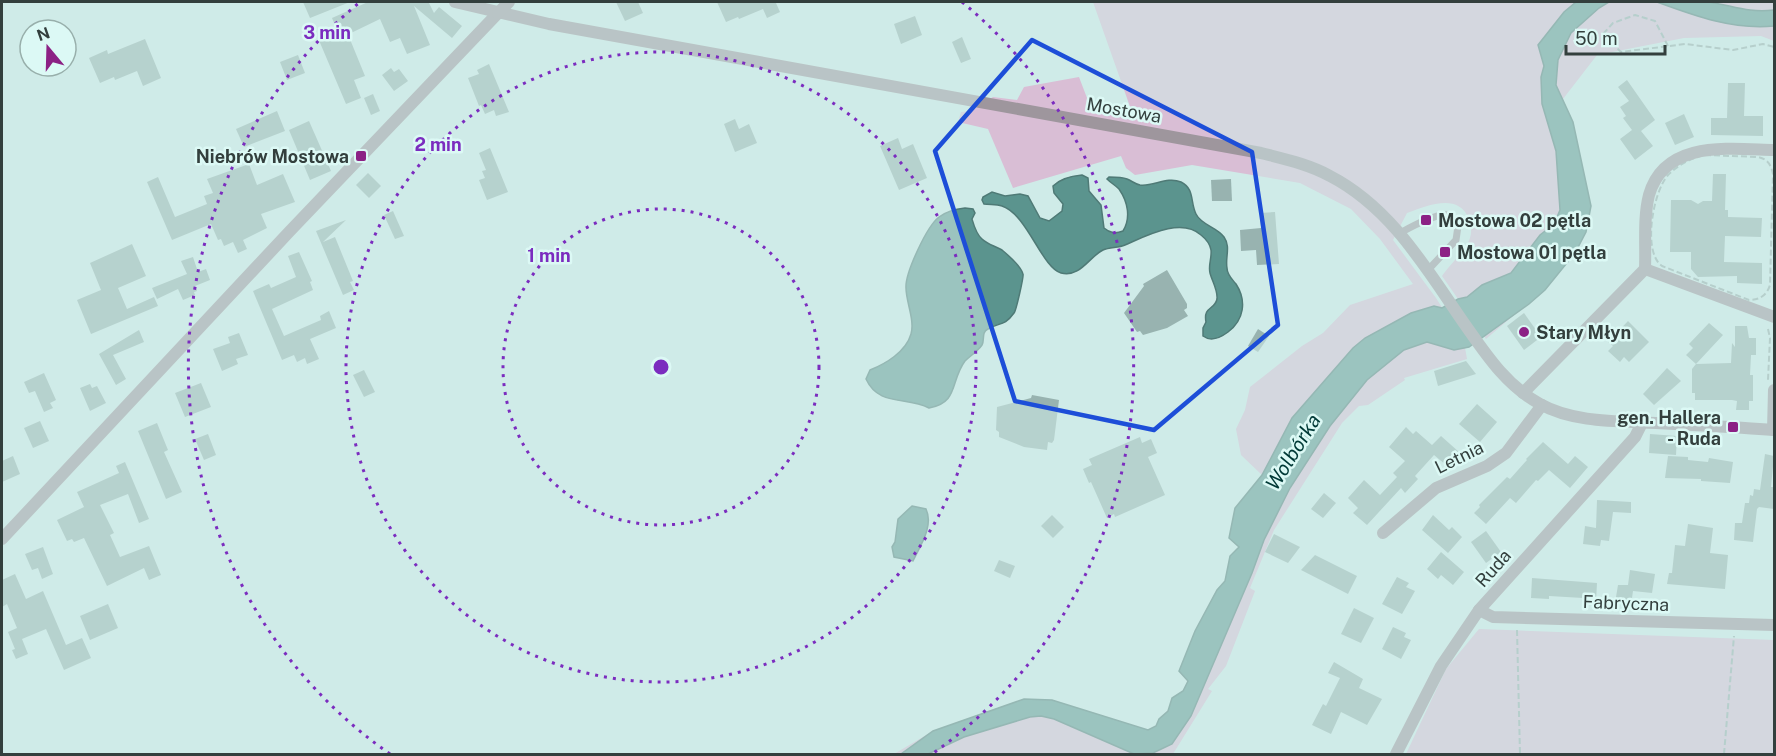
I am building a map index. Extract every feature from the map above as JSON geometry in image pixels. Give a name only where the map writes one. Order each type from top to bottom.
[{"type":"street","name":"Mostowa","points":[[455,2],[549,24],[1261,153],[1296,162],[1329,175],[1372,205],[1400,233],[1428,270],[1496,369],[1523,393],[1542,405],[1574,416],[1642,423],[1774,430]]},
{"type":"street","points":[[2,539],[509,2]]},
{"type":"street","points":[[1523,393],[1645,269],[1647,210],[1650,193],[1658,176],[1673,161],[1687,154],[1709,149],[1774,150]]},
{"type":"street","points":[[1645,269],[1770,321]]},
{"type":"street","points":[[1772,385],[1774,430]]},
{"type":"street","name":"Letnia","points":[[1383,533],[1436,488],[1487,466],[1506,453],[1542,405]]},
{"type":"street","name":"Ruda","points":[[1396,754],[1442,666],[1479,610],[1635,437],[1642,423]]},
{"type":"street","name":"Fabryczna","points":[[1479,610],[1493,617],[1774,626]]},
{"type":"lane","points":[[1400,233],[1439,216],[1448,215],[1454,219],[1458,226],[1456,240],[1428,270]]},
{"type":"path","points":[[1668,46],[1655,21],[1635,15],[1613,23],[1603,34],[1621,52],[1685,44],[1734,50],[1763,44],[1774,47]]},
{"type":"path","points":[[1705,155],[1758,157],[1765,158],[1772,167],[1770,285],[1763,297],[1749,300],[1662,266],[1654,257],[1652,250],[1657,194],[1668,175],[1695,158],[1705,155]]},
{"type":"path","points":[[1770,321],[1772,385]]},
{"type":"path","points":[[1516,618],[1520,754]]},
{"type":"path","points":[[1724,754],[1735,624]]},
{"type":"highlighted area","points":[[1032,40],[1252,152],[1278,325],[1154,430],[1015,401],[935,151]]},
{"type":"shaded area","points":[[1093,2],[1774,2],[1774,41],[1761,36],[1684,38],[1597,55],[1563,99],[1583,209],[1541,292],[1486,339],[1442,276],[1462,252],[1470,238],[1469,219],[1464,211],[1450,203],[1441,203],[1407,213],[1393,240],[1436,298],[1464,342],[1467,359],[1404,378],[1405,380],[1368,405],[1359,406],[1342,423],[1274,530],[1250,588],[1255,591],[1226,666],[1208,689],[1212,691],[1173,754],[894,754],[933,731],[1024,699],[1052,700],[1148,730],[1156,726],[1159,719],[1168,711],[1172,698],[1183,691],[1188,681],[1179,671],[1195,631],[1217,590],[1225,581],[1230,556],[1239,547],[1229,538],[1235,508],[1262,475],[1241,455],[1236,429],[1245,410],[1250,387],[1302,346],[1323,333],[1350,305],[1413,284],[1380,239],[1351,209],[1300,183],[1192,165],[1135,175],[1126,168],[1121,156],[1013,188],[988,129],[958,122],[961,112],[971,111],[993,97],[1017,100],[1024,87],[1079,77],[1092,111],[1134,118]]},
{"type":"shaded area","points":[[1479,629],[1774,640],[1774,754],[1406,754],[1446,669]]},
{"type":"water","points":[[1703,1],[1749,10],[1774,10],[1774,26],[1729,24],[1657,2]]},
{"type":"water","name":"Wolbórka","points":[[1576,2],[1609,2],[1571,33],[1558,60],[1556,85],[1573,122],[1591,206],[1586,232],[1575,253],[1545,290],[1469,347],[1454,350],[1427,342],[1404,350],[1367,380],[1330,426],[1290,488],[1264,540],[1191,716],[1172,744],[1153,753],[1134,754],[1054,719],[1041,716],[1030,717],[964,737],[928,754],[901,754],[933,731],[1024,699],[1052,700],[1148,730],[1156,726],[1159,719],[1168,711],[1172,698],[1183,691],[1188,681],[1179,671],[1195,631],[1217,590],[1225,581],[1230,556],[1239,547],[1229,538],[1235,508],[1262,475],[1292,418],[1353,348],[1365,338],[1411,313],[1434,306],[1442,308],[1467,297],[1482,285],[1511,273],[1540,235],[1554,224],[1560,210],[1556,151],[1542,104],[1541,77],[1544,66],[1538,45],[1564,12]]},
{"type":"water","points":[[1082,175],[1088,178],[1089,191],[1101,205],[1104,228],[1113,232],[1123,231],[1127,221],[1127,210],[1122,194],[1107,179],[1109,177],[1125,178],[1140,185],[1176,180],[1185,185],[1190,192],[1198,218],[1221,234],[1226,241],[1227,270],[1239,290],[1243,303],[1238,322],[1225,334],[1216,338],[1209,339],[1203,336],[1206,313],[1216,302],[1217,296],[1210,270],[1210,246],[1193,230],[1174,228],[1163,230],[1122,246],[1108,248],[1098,253],[1079,270],[1068,274],[1054,269],[1047,262],[1027,229],[1011,211],[1000,205],[984,204],[982,200],[992,192],[1005,196],[1020,194],[1028,196],[1040,218],[1049,221],[1062,211],[1063,204],[1054,193],[1053,186],[1066,178]]},
{"type":"water","points":[[965,208],[973,209],[975,213],[972,219],[980,237],[1002,250],[1022,271],[1015,311],[1001,324],[986,330],[982,345],[965,361],[950,396],[939,405],[929,408],[878,394],[866,379],[870,370],[900,352],[911,334],[912,323],[906,288],[909,272],[923,239],[939,217],[945,213]]},
{"type":"water","points":[[912,506],[926,509],[928,516],[925,536],[913,561],[894,557],[892,547],[895,542],[898,519]]},
{"type":"building","points":[[303,2],[350,2],[310,18]]},
{"type":"building","points":[[368,2],[429,3],[434,13],[439,7],[462,26],[452,38],[414,6],[430,45],[407,54],[400,38],[390,42],[380,19],[351,33],[347,32],[365,76],[354,80],[361,98],[346,104],[318,38],[337,30],[332,18]]},
{"type":"building","points":[[616,2],[638,2],[643,13],[625,21]]},
{"type":"building","points":[[717,2],[780,2],[776,3],[780,12],[767,18],[763,9],[726,22]]},
{"type":"building","points":[[915,16],[922,35],[901,44],[894,24]]},
{"type":"building","points":[[962,37],[971,59],[961,63],[952,42]]},
{"type":"building","points":[[145,39],[161,78],[143,86],[137,71],[100,83],[89,58],[107,50],[108,54]]},
{"type":"building","points":[[298,55],[305,73],[287,80],[280,62]]},
{"type":"building","points":[[489,64],[509,112],[496,116],[494,110],[485,114],[481,105],[479,106],[468,78],[479,74],[477,70]]},
{"type":"building","points":[[391,68],[394,72],[399,69],[408,81],[394,91],[382,75]]},
{"type":"building","points":[[1627,80],[1655,120],[1641,131],[1653,146],[1635,160],[1620,139],[1632,130],[1623,118],[1626,116],[1620,107],[1629,101],[1618,87]]},
{"type":"building","points":[[1728,83],[1745,83],[1744,116],[1763,116],[1763,136],[1711,135],[1711,118],[1727,118]]},
{"type":"building","points":[[373,94],[380,111],[371,115],[364,98]]},
{"type":"building","points":[[277,111],[285,131],[244,147],[236,129]]},
{"type":"building","points":[[1684,114],[1694,137],[1675,145],[1665,123]]},
{"type":"building","points":[[735,119],[739,129],[749,124],[757,143],[735,152],[724,124]]},
{"type":"building","points":[[309,121],[331,171],[310,180],[289,130]]},
{"type":"building","points":[[898,138],[902,149],[913,144],[927,178],[899,190],[880,146]]},
{"type":"building","points":[[490,148],[508,192],[487,200],[479,180],[485,178],[482,171],[486,170],[479,153]]},
{"type":"building","points":[[249,164],[257,185],[283,174],[295,202],[261,214],[267,228],[243,240],[247,249],[238,253],[233,242],[224,246],[221,239],[218,240],[211,224],[172,240],[147,182],[158,177],[175,217],[207,204],[204,196],[213,193],[207,179]]},
{"type":"building","points":[[368,173],[381,186],[369,198],[356,185]]},
{"type":"building","points":[[1713,174],[1726,174],[1725,210],[1728,210],[1728,217],[1762,218],[1761,237],[1725,236],[1724,262],[1762,263],[1762,284],[1737,283],[1737,276],[1698,277],[1691,269],[1691,252],[1670,252],[1671,200],[1691,200],[1698,204],[1703,201],[1712,201]]},
{"type":"building","points":[[1231,179],[1232,201],[1212,201],[1211,180]]},
{"type":"building","points":[[393,211],[404,236],[395,239],[384,215]]},
{"type":"building","points":[[1275,212],[1279,264],[1257,265],[1256,250],[1241,251],[1240,230],[1261,228],[1260,213]]},
{"type":"building","points":[[346,220],[323,242],[335,237],[353,281],[350,282],[354,290],[343,295],[316,231]]},
{"type":"building","points":[[132,244],[146,276],[118,288],[127,309],[154,297],[158,306],[91,334],[77,300],[101,290],[90,263]]},
{"type":"building","points":[[299,252],[312,281],[310,282],[313,290],[272,309],[284,336],[321,320],[320,316],[329,311],[336,328],[310,339],[319,359],[307,364],[305,358],[297,362],[294,355],[282,360],[253,291],[269,284],[271,288],[296,277],[288,256]]},
{"type":"building","points":[[193,257],[198,272],[206,269],[210,280],[195,286],[197,291],[194,292],[195,295],[183,300],[178,289],[157,299],[152,288],[187,274],[181,261]]},
{"type":"building","points":[[1167,270],[1187,304],[1184,310],[1188,316],[1167,328],[1143,335],[1140,331],[1137,332],[1124,313],[1144,286],[1143,284]]},
{"type":"building","name":"Stary Młyn","points":[[1524,313],[1541,337],[1524,350],[1507,326]]},
{"type":"building","points":[[1628,321],[1649,342],[1629,362],[1624,357],[1620,362],[1608,351],[1613,346],[1608,342]]},
{"type":"building","points":[[1709,323],[1723,335],[1696,364],[1686,355],[1693,348],[1689,344]]},
{"type":"building","points":[[1735,326],[1747,326],[1749,338],[1756,338],[1756,355],[1751,355],[1750,375],[1753,375],[1753,401],[1749,401],[1749,410],[1736,410],[1737,401],[1732,400],[1695,400],[1695,393],[1692,393],[1692,369],[1696,364],[1731,363],[1732,343],[1735,347]]},
{"type":"building","points":[[1258,329],[1269,336],[1258,352],[1248,346]]},
{"type":"building","points":[[139,330],[144,342],[113,355],[126,379],[116,385],[99,354]]},
{"type":"building","points":[[239,333],[248,355],[236,359],[238,364],[222,371],[213,349],[230,343],[228,337]]},
{"type":"building","points":[[1466,361],[1476,374],[1438,386],[1434,371]]},
{"type":"building","points":[[1667,368],[1681,381],[1654,405],[1643,394]]},
{"type":"building","points":[[364,370],[375,392],[364,397],[353,375]]},
{"type":"building","points":[[44,373],[56,400],[50,403],[53,408],[44,412],[35,391],[29,393],[24,382]]},
{"type":"building","points":[[201,383],[211,407],[185,417],[175,393]]},
{"type":"building","points":[[90,384],[92,388],[97,386],[106,403],[90,411],[80,388]]},
{"type":"building","points":[[1032,395],[1059,400],[1054,440],[1052,443],[1048,442],[1047,450],[1024,447],[999,437],[999,432],[996,430],[997,407],[1031,398]]},
{"type":"building","points":[[1477,404],[1497,422],[1480,442],[1459,424]]},
{"type":"building","points":[[40,421],[49,441],[33,448],[24,428]]},
{"type":"building","points":[[157,423],[168,450],[164,452],[182,492],[166,499],[138,431]]},
{"type":"building","points":[[1406,427],[1413,434],[1416,431],[1432,445],[1441,436],[1459,452],[1446,465],[1434,455],[1415,476],[1418,479],[1405,493],[1401,488],[1367,525],[1353,513],[1358,508],[1348,498],[1364,480],[1380,495],[1397,477],[1393,473],[1405,461],[1389,447]]},
{"type":"building","points":[[208,434],[216,455],[204,460],[195,439]]},
{"type":"building","points":[[1650,434],[1677,436],[1676,455],[1649,453]]},
{"type":"building","points":[[1140,437],[1142,443],[1151,439],[1157,453],[1148,457],[1165,495],[1115,517],[1114,514],[1107,518],[1083,469],[1092,465],[1089,459]]},
{"type":"building","points":[[1543,442],[1568,464],[1575,456],[1588,467],[1570,488],[1549,470],[1538,481],[1536,480],[1516,503],[1510,498],[1486,524],[1474,513],[1480,507],[1479,505],[1507,477],[1510,479]]},
{"type":"building","points":[[1765,454],[1774,456],[1771,487],[1774,487],[1774,509],[1759,507],[1757,509],[1753,542],[1734,540],[1735,523],[1742,523],[1745,503],[1749,503],[1754,489],[1760,490]]},
{"type":"building","points":[[13,456],[20,474],[2,482],[2,461]]},
{"type":"building","points":[[1668,456],[1688,457],[1688,460],[1708,462],[1709,458],[1733,462],[1730,483],[1665,478]]},
{"type":"building","points":[[125,462],[149,519],[139,523],[128,494],[100,505],[114,533],[110,535],[120,557],[149,546],[161,575],[149,580],[144,568],[107,586],[84,538],[74,542],[72,539],[67,541],[57,520],[84,507],[77,492],[119,473],[116,466]]},
{"type":"building","points":[[1324,493],[1336,503],[1323,518],[1311,509]]},
{"type":"building","points":[[1597,500],[1631,502],[1631,513],[1613,512],[1609,541],[1601,540],[1600,546],[1583,544],[1585,526],[1596,528]]},
{"type":"building","points":[[1052,515],[1064,527],[1053,538],[1041,526]]},
{"type":"building","points":[[1433,515],[1449,530],[1452,527],[1462,537],[1448,553],[1422,530]]},
{"type":"building","points":[[1688,524],[1713,528],[1710,553],[1728,555],[1725,589],[1667,584],[1669,573],[1672,573],[1675,545],[1685,546]]},
{"type":"building","points":[[1486,531],[1501,552],[1486,563],[1471,542]]},
{"type":"building","points":[[1274,534],[1300,547],[1288,563],[1265,552]]},
{"type":"building","points":[[43,547],[53,574],[42,579],[38,568],[32,570],[25,554]]},
{"type":"building","points":[[1441,552],[1464,572],[1453,585],[1441,575],[1438,579],[1427,569]]},
{"type":"building","points":[[1315,555],[1357,576],[1348,594],[1301,570]]},
{"type":"building","points":[[999,560],[1015,566],[1010,578],[994,571]]},
{"type":"building","points":[[1630,570],[1655,574],[1652,593],[1633,591],[1631,605],[1615,603],[1618,585],[1628,585]]},
{"type":"building","points":[[15,574],[26,599],[43,591],[66,645],[82,638],[91,658],[64,670],[46,629],[22,639],[28,654],[16,659],[12,650],[15,649],[8,632],[17,628],[7,604],[2,607],[2,580]]},
{"type":"building","points":[[1397,577],[1409,583],[1406,587],[1415,591],[1402,614],[1382,604]]},
{"type":"building","points":[[1532,578],[1597,583],[1596,601],[1549,596],[1549,599],[1531,598]]},
{"type":"building","points":[[108,604],[118,628],[90,640],[80,616]]},
{"type":"building","points":[[1354,608],[1374,618],[1361,643],[1341,634]]},
{"type":"building","points":[[1393,627],[1406,633],[1404,637],[1411,640],[1401,659],[1382,649]]},
{"type":"building","points":[[1334,662],[1363,679],[1359,688],[1382,699],[1367,725],[1341,712],[1331,734],[1312,725],[1323,704],[1326,706],[1340,678],[1328,673]]},
{"type":"place","name":"Niebrów Mostowa","points":[[361,156]]},
{"type":"place","name":"Mostowa 02 pętla","points":[[1426,220]]},
{"type":"place","name":"Mostowa 01 pętla","points":[[1445,252]]},
{"type":"place","name":"Stary Młyn","points":[[1524,332]]},
{"type":"place","name":"gen. Hallera - Ruda","points":[[1733,427]]}]
